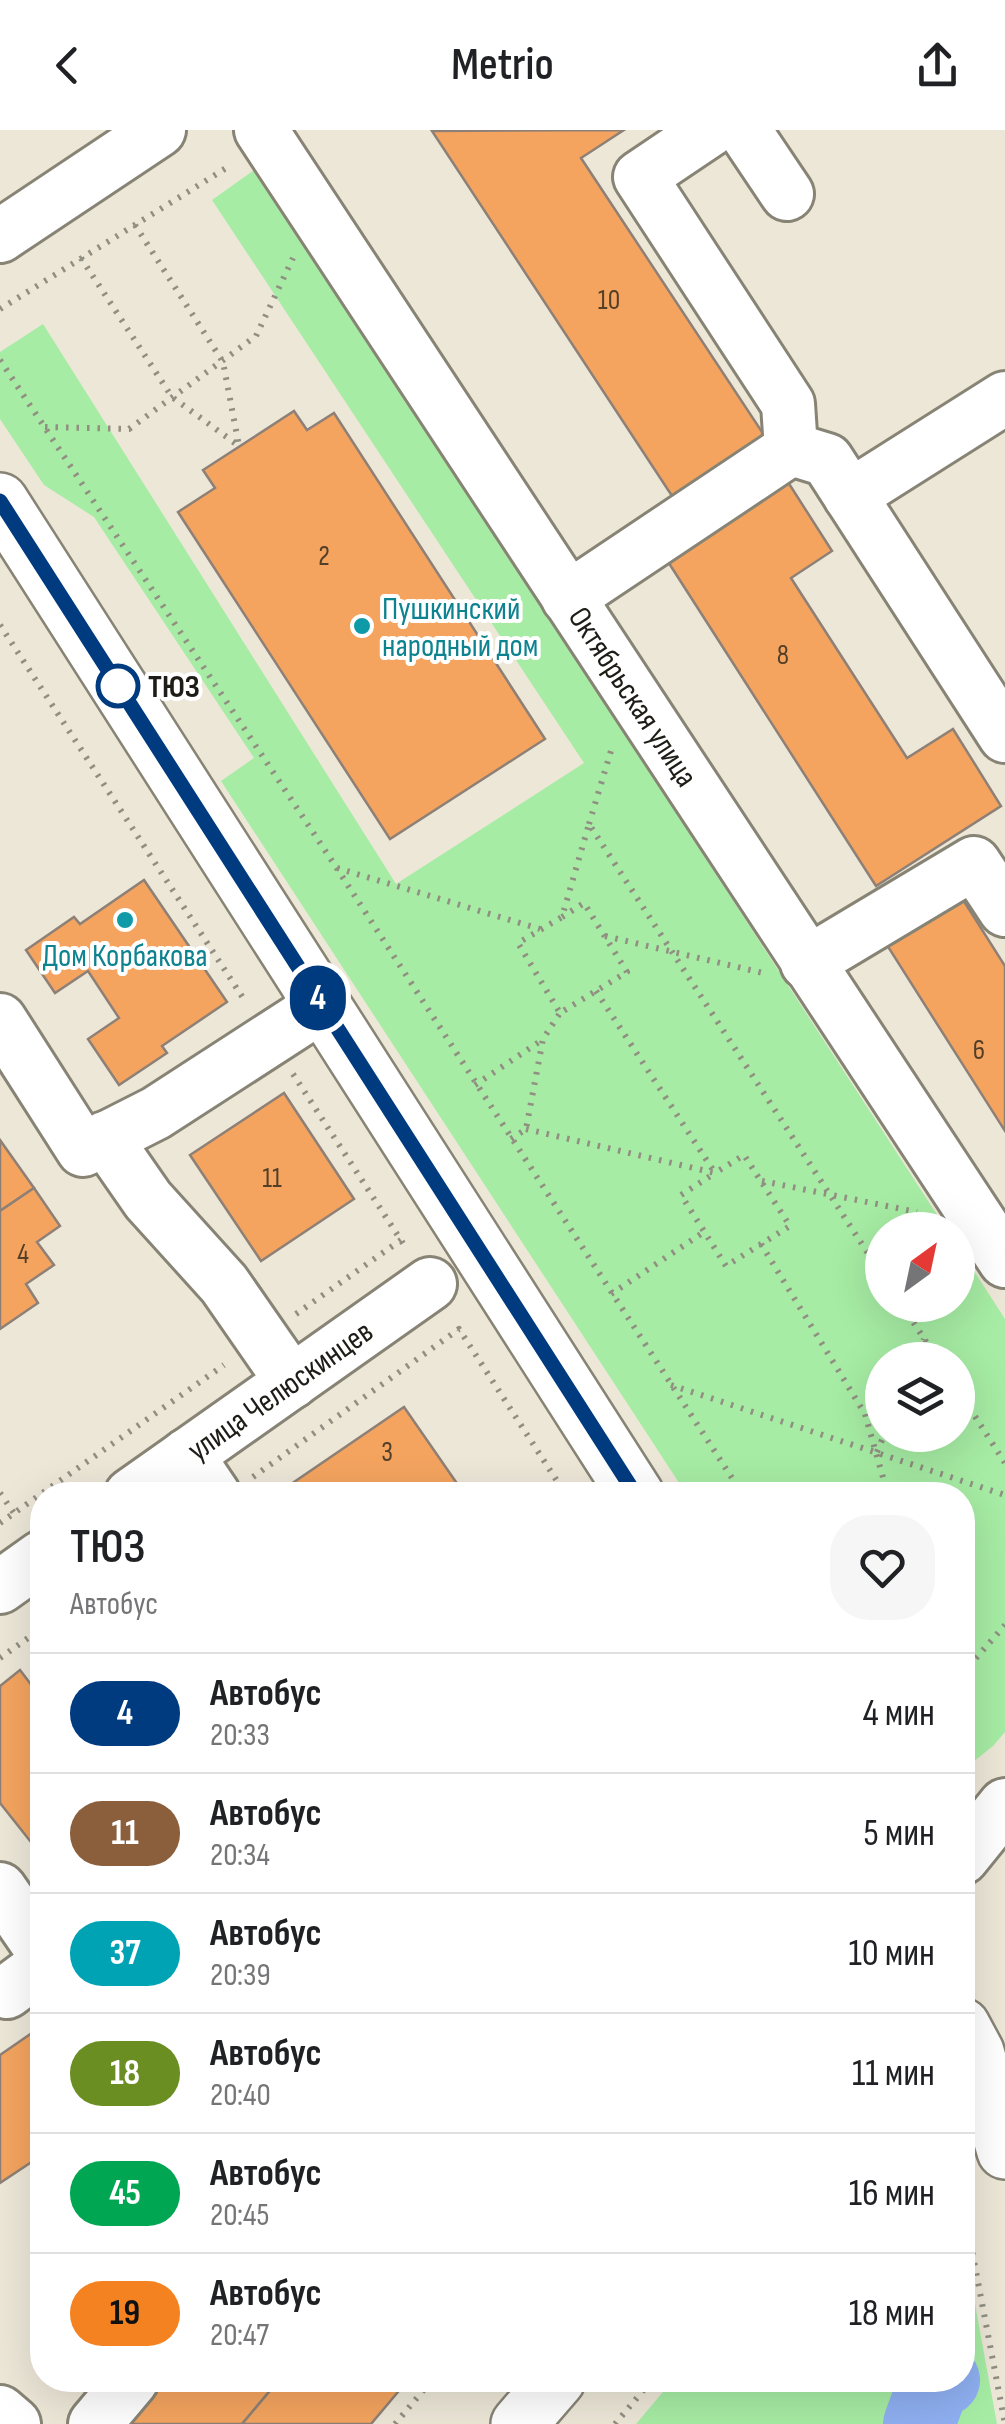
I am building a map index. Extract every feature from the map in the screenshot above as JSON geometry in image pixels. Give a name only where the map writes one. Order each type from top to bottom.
[{"type":"main road","points":[[0,501],[628,1482]]},
{"type":"main road","points":[[975,2160],[1005,2152],[977,2045]]},
{"type":"main road","points":[[519,2424],[547,2392]]},
{"type":"street","points":[[0,236],[159,130]]},
{"type":"street","points":[[710,130],[640,177],[788,404],[792,449]]},
{"type":"street","points":[[744,130],[787,194]]},
{"type":"street","name":"Октябрьская улица","points":[[265,136],[993,1243]]},
{"type":"street","points":[[850,496],[1005,398]]},
{"type":"street","points":[[792,449],[826,460],[1005,736]]},
{"type":"street","points":[[568,598],[792,449]]},
{"type":"street","points":[[815,975],[990,849],[1005,910]]},
{"type":"street","points":[[0,1020],[83,1150],[156,1113],[322,1005]]},
{"type":"street","points":[[105,1138],[148,1200],[224,1284],[292,1382]]},
{"type":"street","name":"улица Челюскинцев","points":[[215,1478],[292,1382],[430,1284]]},
{"type":"street","points":[[0,1588],[30,1566]]},
{"type":"street","points":[[975,1842],[1005,1805]]},
{"type":"street","points":[[0,1889],[30,1933]]},
{"type":"street","points":[[95,2424],[122,2392]]},
{"type":"street","points":[[0,2412],[14,2424]]},
{"type":"path","points":[[0,309],[265,136]]},
{"type":"path","points":[[44,427],[130,429],[256,336],[314,211]]},
{"type":"path","points":[[81,258],[172,396],[239,446],[223,362],[134,225]]},
{"type":"path","points":[[0,360],[336,867],[734,1482]]},
{"type":"path","points":[[0,625],[558,1482]]},
{"type":"path","points":[[562,916],[588,824],[865,1249]]},
{"type":"path","points":[[336,867],[541,929]]},
{"type":"path","points":[[476,1085],[543,1039],[560,1013],[627,972],[584,903],[518,943],[560,1013]]},
{"type":"path","points":[[605,936],[672,952],[815,975]]},
{"type":"path","points":[[596,991],[716,1172]]},
{"type":"path","points":[[526,1129],[543,1039]]},
{"type":"path","points":[[511,1138],[526,1129],[716,1172]]},
{"type":"path","points":[[744,1155],[790,1226],[726,1266],[680,1195],[716,1172],[744,1155]]},
{"type":"path","points":[[761,1181],[829,1194],[993,1243]]},
{"type":"path","points":[[611,1294],[704,1232]]},
{"type":"path","points":[[58,1482],[401,1240]]},
{"type":"path","points":[[761,1244],[865,1414],[884,1482]]},
{"type":"path","points":[[913,1322],[926,1342]]},
{"type":"path","points":[[215,1478],[459,1329]]},
{"type":"path","points":[[670,1385],[965,1482]]},
{"type":"path","points":[[975,1416],[1005,1463]]},
{"type":"path","points":[[975,1485],[1005,1495]]},
{"type":"path","points":[[0,1493],[14,1513]]},
{"type":"path","points":[[0,1524],[30,1502]]},
{"type":"path","points":[[975,1659],[1005,1624]]},
{"type":"path","points":[[0,1658],[30,1637]]},
{"type":"path","points":[[975,2283],[1005,2424]]},
{"type":"path","points":[[395,2424],[422,2392]]},
{"type":"path","points":[[615,2424],[642,2392]]},
{"type":"green space","points":[[257,168],[935,1212],[865,1212],[865,1322],[975,1322],[975,1272],[1005,1319],[1005,1732],[975,1760],[975,1482],[679,1482],[221,781],[254,758],[94,517],[44,485],[0,419],[0,352],[43,324],[396,884],[584,763],[212,200]]},
{"type":"green space","points":[[975,2304],[997,2424],[636,2424],[663,2392],[975,2392]]},
{"type":"building","points":[[624,130],[581,158],[768,441],[676,502],[432,131]]},
{"type":"building","name":"Пушкинский народный дом","points":[[294,411],[307,430],[334,413],[545,739],[390,839],[178,512],[215,488],[203,470]]},
{"type":"building","points":[[786,479],[832,551],[791,578],[907,758],[953,729],[1001,806],[876,886],[665,557]]},
{"type":"building","points":[[144,880],[227,1002],[162,1046],[167,1053],[119,1085],[88,1039],[119,1018],[88,971],[55,993],[26,950],[74,917],[80,924]]},
{"type":"building","points":[[960,895],[1005,966],[1005,1131],[885,942]]},
{"type":"building","points":[[284,1093],[354,1199],[261,1261],[190,1155]]},
{"type":"building","points":[[0,1140],[34,1188],[0,1211]]},
{"type":"building","points":[[34,1188],[60,1226],[37,1242],[54,1265],[26,1284],[38,1303],[0,1329],[0,1211]]},
{"type":"building","points":[[404,1407],[456,1482],[294,1482]]},
{"type":"building","points":[[20,1670],[30,1683],[30,1841],[0,1803],[0,1686]]},
{"type":"building","points":[[30,2034],[30,2163],[0,2183],[0,2055]]},
{"type":"building","points":[[155,2392],[269,2392],[242,2424],[128,2424]]},
{"type":"building","points":[[269,2392],[398,2392],[371,2424],[242,2424]]},
{"type":"waterway","points":[[919,2424],[931,2392]]},
{"type":"bus line","name":"4","points":[[0,501],[628,1482]]},
{"type":"place","name":"Пушкинский народный дом","points":[[362,626]]},
{"type":"place","name":"ТЮЗ","points":[[118,686]]},
{"type":"place","name":"Дом Корбакова","points":[[125,920]]}]
